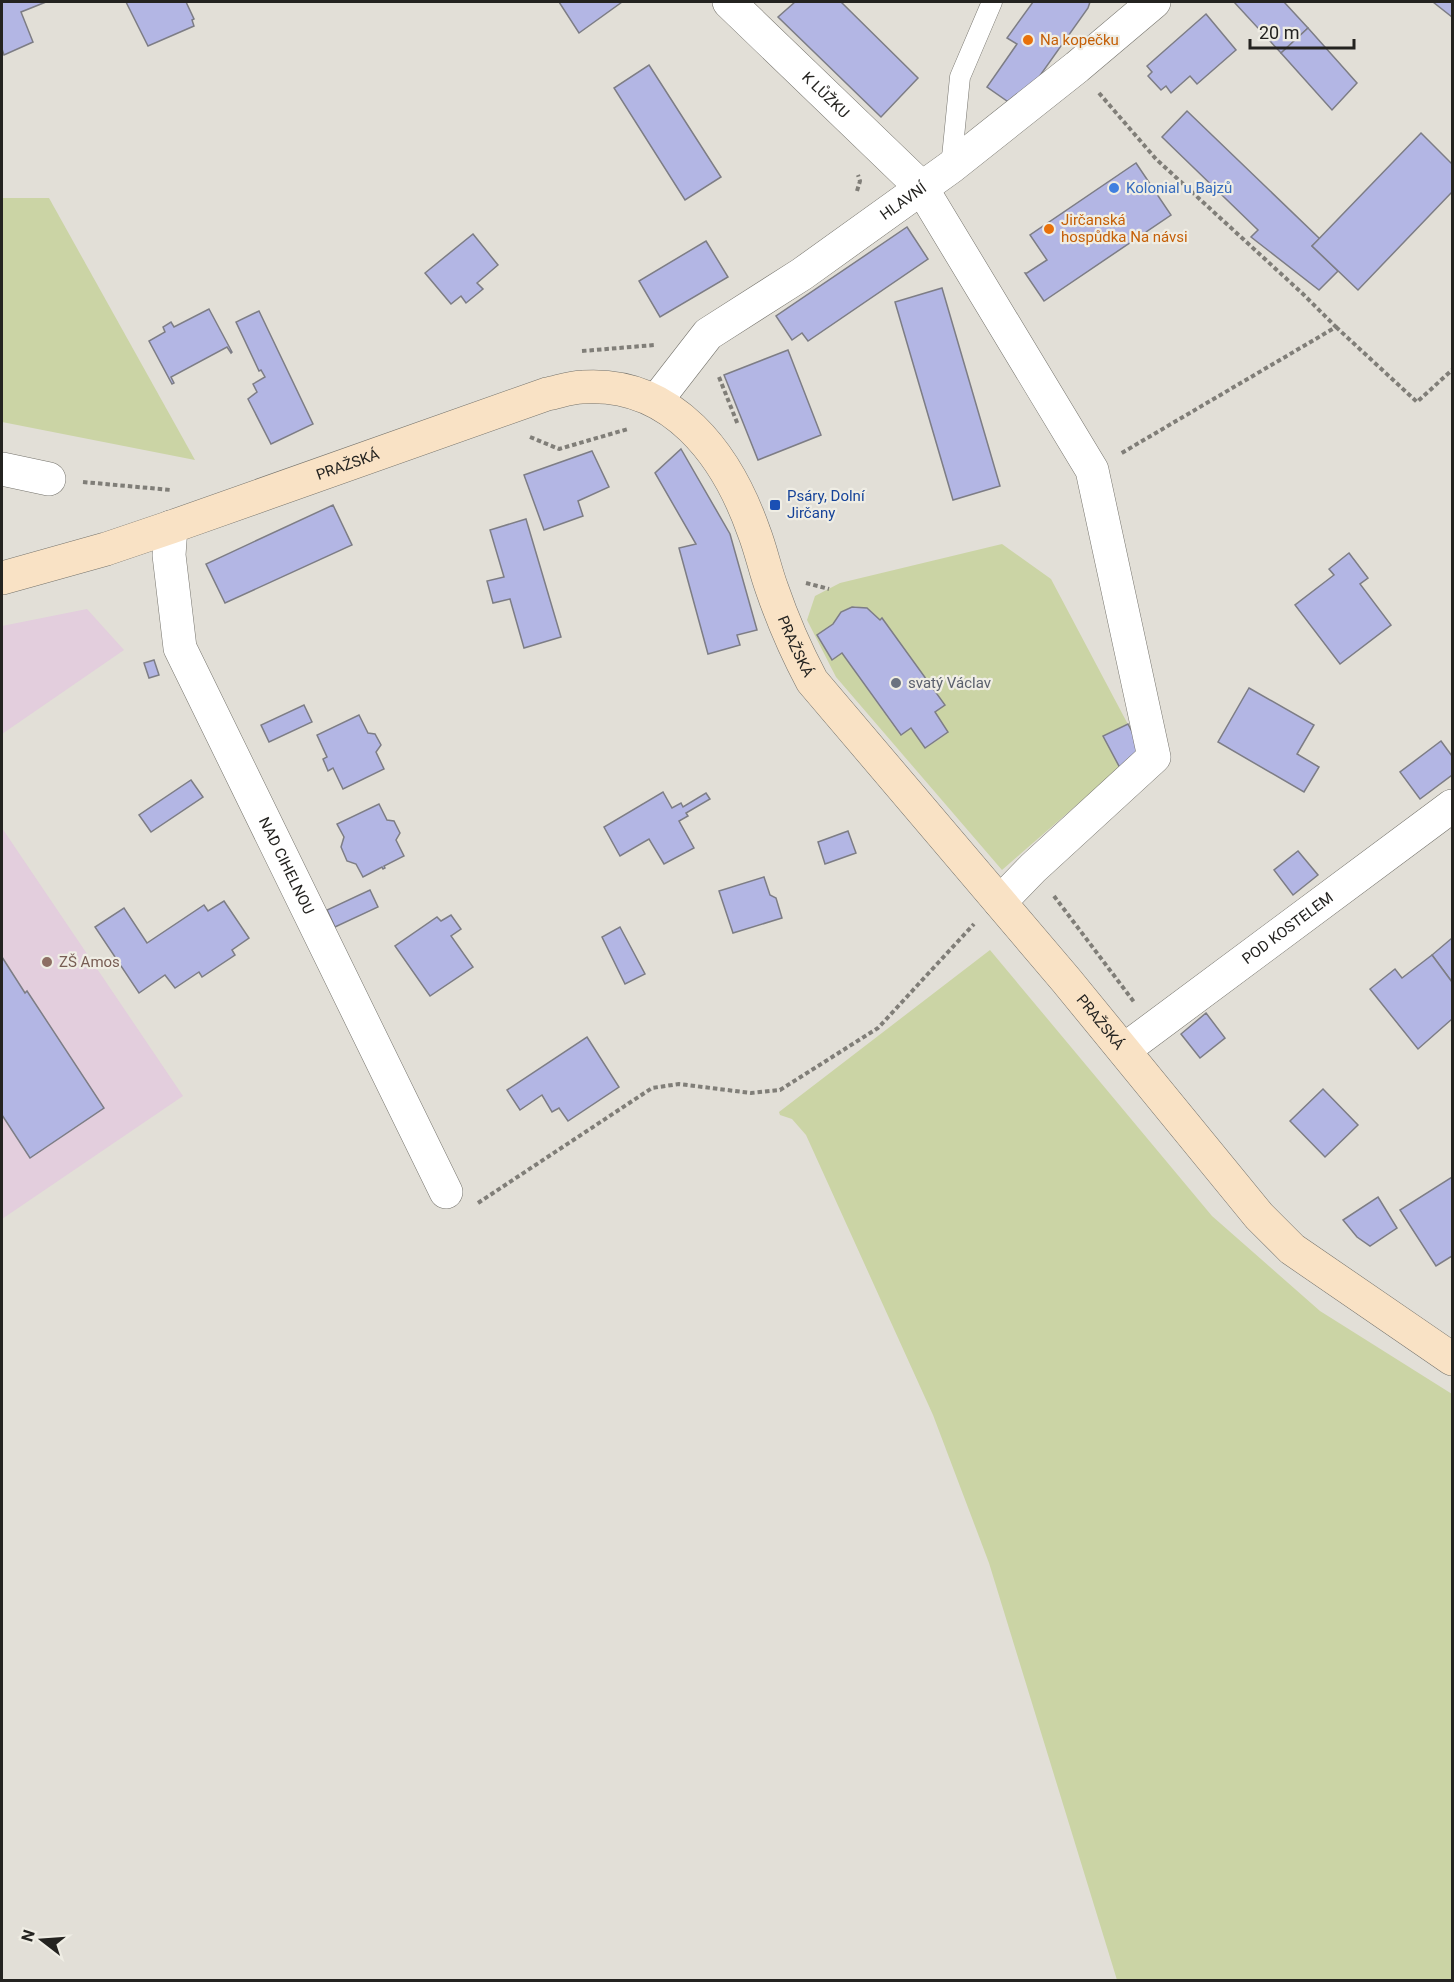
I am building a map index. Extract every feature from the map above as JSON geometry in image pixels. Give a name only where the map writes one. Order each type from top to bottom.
[{"type":"main road","name":"PRAŽSKÁ","points":[[2,578],[106,549],[547,394],[582,387],[610,388],[656,401],[688,423],[725,470],[754,531],[771,588],[793,644],[812,681],[988,911],[1023,928],[1259,1216],[1292,1248],[1452,1359]]},
{"type":"street","name":"K LŮŽKU","points":[[729,2],[921,187],[1092,470],[1154,757],[1033,868]]},
{"type":"street","name":"HLAVNÍ","points":[[656,401],[708,334],[802,274],[951,167],[1077,67],[1154,2]]},
{"type":"street","points":[[2,469],[49,479]]},
{"type":"street","name":"NAD CIHELNOU","points":[[171,527],[169,555],[180,648],[446,1192]]},
{"type":"street","name":"POD KOSTELEM","points":[[1124,1050],[1452,806]]},
{"type":"street","points":[[988,911],[1033,868]]},
{"type":"lane","points":[[951,167],[960,77],[992,2]]},
{"type":"path","points":[[1077,67],[1156,159],[1417,402],[1452,370]]},
{"type":"path","points":[[856,171],[861,181],[857,193]]},
{"type":"path","points":[[1092,470],[1336,327]]},
{"type":"path","points":[[575,354],[585,350],[652,346],[662,340]]},
{"type":"path","points":[[719,366],[719,377],[740,431]]},
{"type":"path","points":[[49,479],[177,490]]},
{"type":"path","points":[[798,581],[829,589]]},
{"type":"path","points":[[1033,868],[1153,1027]]},
{"type":"path","points":[[1023,928],[1055,897]]},
{"type":"path","points":[[446,1192],[455,1205],[466,1211],[652,1088],[679,1084],[750,1093],[780,1090],[878,1028],[988,911]]},
{"type":"shaded area","points":[[87,609],[124,650],[2,734],[2,626]]},
{"type":"shaded area","name":"ZŠ Amos","points":[[2,828],[183,1096],[2,1219]]},
{"type":"green space","points":[[2,198],[49,198],[195,460],[2,422]]},
{"type":"green space","points":[[1002,544],[1051,579],[1141,749],[1002,870],[836,677],[807,620],[815,596],[840,583]],"holes":[[[855,606],[870,610],[880,620],[883,619],[944,705],[935,712],[948,733],[926,748],[911,728],[900,735],[842,653],[832,660],[817,635],[833,624],[841,612]]]},
{"type":"green space","points":[[990,950],[1212,1216],[1320,1311],[1452,1394],[1452,1980],[1117,1980],[989,1563],[933,1415],[806,1135],[792,1119],[780,1115],[779,1112]]},
{"type":"building","points":[[2,2],[46,2],[21,12],[33,42],[4,55],[2,49]]},
{"type":"building","points":[[126,2],[186,2],[194,19],[192,20],[194,26],[148,46]]},
{"type":"building","points":[[559,2],[622,2],[579,33]]},
{"type":"building","points":[[795,2],[841,2],[918,78],[881,117],[778,17]]},
{"type":"building","points":[[1033,2],[1090,2],[1017,108],[987,87],[1017,44],[1007,38]]},
{"type":"building","points":[[1234,2],[1284,2],[1308,28],[1281,53]]},
{"type":"building","points":[[1433,2],[1452,2],[1452,17]]},
{"type":"building","points":[[1206,14],[1236,50],[1197,84],[1190,76],[1171,93],[1166,86],[1161,90],[1148,76],[1152,72],[1147,66]]},
{"type":"building","points":[[1308,28],[1357,83],[1332,110],[1281,53]]},
{"type":"building","points":[[649,65],[721,177],[685,200],[614,88]]},
{"type":"building","points":[[1187,111],[1320,239],[1312,246],[1338,271],[1319,290],[1251,237],[1258,230],[1162,137]]},
{"type":"building","points":[[1421,133],[1452,164],[1452,192],[1358,290],[1312,246]]},
{"type":"building","points":[[1136,163],[1171,215],[1044,301],[1025,273],[1047,260],[1030,235]]},
{"type":"building","points":[[907,227],[928,259],[808,341],[802,333],[792,340],[776,316]]},
{"type":"building","points":[[473,234],[498,265],[477,283],[483,289],[466,303],[461,296],[451,304],[425,273]]},
{"type":"building","points":[[706,241],[728,277],[660,317],[639,281]]},
{"type":"building","points":[[942,288],[1000,486],[953,500],[895,302]]},
{"type":"building","points":[[209,309],[232,352],[227,347],[171,377],[174,383],[172,384],[149,341],[165,332],[163,327],[171,322],[174,327]]},
{"type":"building","points":[[259,311],[313,424],[271,444],[248,399],[257,392],[253,384],[265,377],[261,370],[259,371],[236,322]]},
{"type":"building","points":[[788,350],[821,435],[758,460],[724,375]]},
{"type":"building","points":[[681,449],[730,534],[757,630],[737,635],[740,645],[708,654],[679,548],[696,544],[655,473]]},
{"type":"building","points":[[592,451],[609,487],[578,501],[583,516],[544,530],[524,475]]},
{"type":"building","points":[[333,505],[352,545],[225,603],[206,564]]},
{"type":"building","points":[[526,519],[561,637],[524,648],[510,599],[493,603],[487,581],[504,577],[490,530]]},
{"type":"building","points":[[1349,553],[1368,578],[1360,584],[1391,625],[1340,664],[1295,605],[1334,575],[1329,569]]},
{"type":"building","name":"svatý Václav","points":[[852,607],[867,608],[880,620],[882,618],[945,705],[935,712],[948,732],[925,748],[911,728],[901,735],[842,653],[832,660],[817,635],[833,624],[841,612]]},
{"type":"building","points":[[154,660],[159,675],[149,678],[144,663]]},
{"type":"building","points":[[1249,688],[1314,725],[1297,754],[1319,767],[1304,792],[1218,742]]},
{"type":"building","points":[[304,705],[312,722],[269,742],[261,725]]},
{"type":"building","points":[[359,715],[368,733],[375,734],[381,745],[376,752],[384,769],[343,789],[333,768],[328,771],[323,759],[327,757],[317,735]]},
{"type":"building","points":[[1128,724],[1141,749],[1120,768],[1103,736]]},
{"type":"building","points":[[1441,741],[1452,756],[1452,775],[1420,799],[1400,772]]},
{"type":"building","points":[[191,780],[203,797],[151,832],[139,815]]},
{"type":"building","points":[[663,792],[672,808],[681,803],[683,807],[706,793],[710,799],[686,813],[688,816],[679,821],[694,848],[664,864],[649,839],[620,856],[604,827]]},
{"type":"building","points":[[379,804],[387,820],[394,821],[400,833],[396,840],[404,856],[384,866],[385,868],[382,867],[363,877],[356,864],[347,861],[341,847],[344,837],[337,824]]},
{"type":"building","points":[[848,831],[856,853],[825,864],[818,842]]},
{"type":"building","points":[[1298,851],[1318,875],[1293,895],[1274,870]]},
{"type":"building","points":[[764,877],[770,895],[776,898],[782,918],[733,933],[719,891]]},
{"type":"building","points":[[370,890],[378,907],[335,927],[327,910]]},
{"type":"building","points":[[224,901],[249,938],[232,950],[235,955],[202,977],[199,972],[175,988],[165,975],[139,993],[95,927],[124,908],[147,943],[204,905],[208,911]]},
{"type":"building","points":[[451,915],[461,929],[451,936],[473,967],[430,996],[395,946],[437,917],[441,921]]},
{"type":"building","points":[[620,927],[645,974],[625,984],[602,937]]},
{"type":"building","points":[[1452,938],[1452,982],[1432,955]]},
{"type":"building","points":[[1432,955],[1452,982],[1452,1019],[1418,1049],[1370,989],[1395,969],[1402,978]]},
{"type":"building","points":[[2,957],[104,1108],[30,1158],[2,1115]]},
{"type":"building","points":[[1206,1013],[1225,1038],[1200,1058],[1181,1034]]},
{"type":"building","points":[[587,1037],[619,1087],[568,1121],[559,1108],[552,1112],[542,1095],[520,1110],[507,1090]]},
{"type":"building","points":[[1323,1089],[1358,1125],[1325,1157],[1290,1121]]},
{"type":"building","points":[[1452,1177],[1452,1256],[1436,1266],[1400,1210]]},
{"type":"building","points":[[1378,1197],[1397,1228],[1370,1246],[1357,1237],[1343,1220]]},
{"type":"place","name":"Na kopečku","points":[[1028,40]]},
{"type":"place","name":"Kolonial u Bajzů","points":[[1114,188]]},
{"type":"place","name":"Jirčanská hospůdka Na návsi","points":[[1049,229]]},
{"type":"place","name":"Psáry, Dolní Jirčany","points":[[775,505]]},
{"type":"place","name":"svatý Václav","points":[[896,683]]},
{"type":"place","name":"ZŠ Amos","points":[[47,962]]}]
